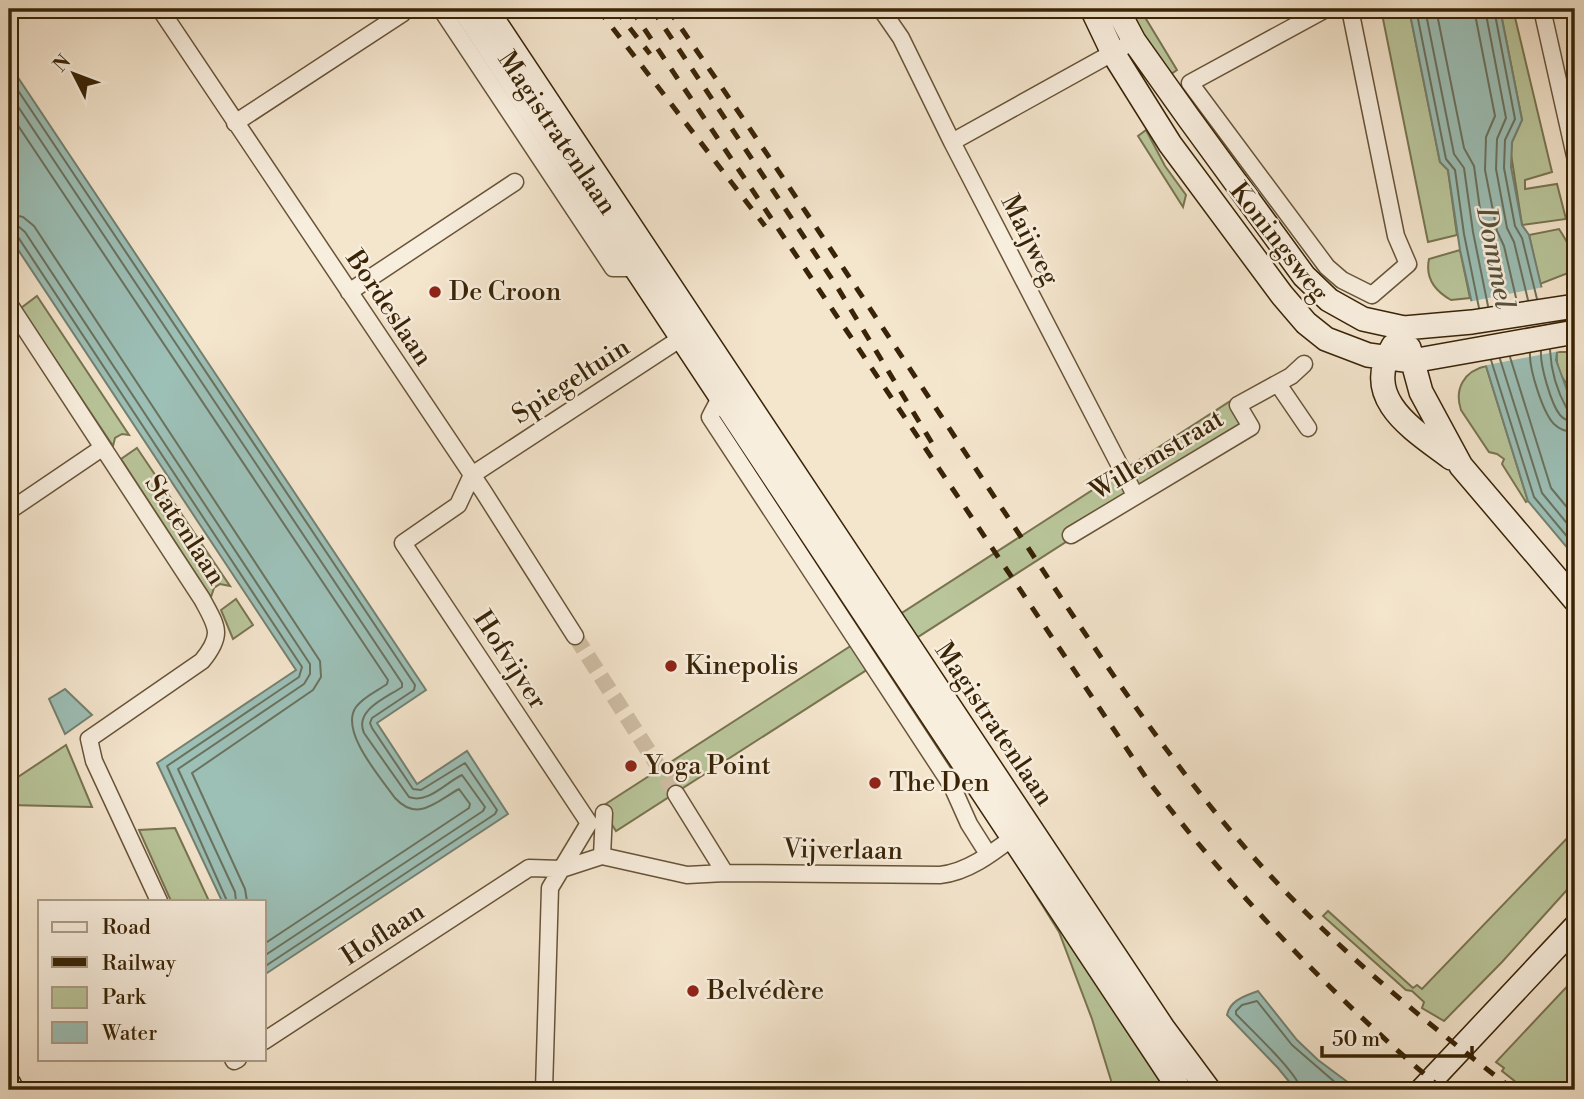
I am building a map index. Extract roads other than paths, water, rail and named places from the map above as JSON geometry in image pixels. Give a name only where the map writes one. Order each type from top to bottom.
[{"type":"street","name":"Bordeslaan","points":[[160,9],[472,475],[575,636]]},
{"type":"street","name":"Magistratenlaan","points":[[441,9],[613,268],[644,264]]},
{"type":"street","name":"Magistratenlaan","points":[[464,9],[690,332],[1021,832],[1180,1090]]},
{"type":"street","name":"Magistratenlaan","points":[[486,9],[644,264]]},
{"type":"street","name":"Maijweg","points":[[881,9],[901,38],[1135,495]]},
{"type":"street","name":"Koningsweg","points":[[1092,9],[1113,53],[1170,144],[1282,295],[1306,323],[1326,340],[1356,351],[1412,361],[1566,333]]},
{"type":"street","name":"Koningsweg","points":[[1117,9],[1134,41],[1304,276],[1329,300],[1363,319],[1404,328],[1472,322],[1575,306]]},
{"type":"street","name":"Koningsweg","points":[[1326,9],[1190,83],[1327,267],[1342,280],[1372,295],[1408,264],[1396,236],[1350,9]]},
{"type":"street","points":[[235,123],[403,13]]},
{"type":"street","points":[[1543,13],[1575,156]]},
{"type":"street","points":[[952,142],[1134,41]]},
{"type":"street","points":[[349,292],[515,182]]},
{"type":"street","name":"Statenlaan","points":[[9,304],[202,599],[217,627],[215,645],[202,661],[89,739],[94,761],[159,900]]},
{"type":"street","points":[[1404,328],[1385,358],[1384,391],[1390,404],[1416,431],[1461,466],[1575,600]]},
{"type":"street","points":[[1404,328],[1421,392],[1461,466]]},
{"type":"street","name":"Spiegeltuin","points":[[472,475],[690,332]]},
{"type":"street","name":"Willemstraat","points":[[1071,536],[1251,427],[1238,405],[1291,376],[1304,364]]},
{"type":"street","points":[[1278,384],[1308,428]]},
{"type":"street","points":[[728,391],[710,417],[952,786],[988,854]]},
{"type":"street","points":[[9,511],[102,448]]},
{"type":"street","name":"Hofvijver","points":[[472,475],[458,505],[403,543],[588,821]]},
{"type":"street","points":[[676,794],[725,873]]},
{"type":"street","points":[[544,1090],[550,887],[588,821],[604,813],[602,856],[562,869]]},
{"type":"street","name":"Magistratenlaan","points":[[1021,832],[1209,1090]]},
{"type":"street","name":"Vijverlaan","points":[[602,856],[687,875],[725,873],[940,876],[964,869],[1021,832]]},
{"type":"street","name":"Hoflaan","points":[[266,1040],[529,867],[562,869]]},
{"type":"street","points":[[1422,1090],[1575,927]]},
{"type":"street","points":[[9,1084],[12,1090]]},
{"type":"water","name":"Dommel","points":[[1409,9],[1500,9],[1522,120],[1512,142],[1511,167],[1522,225],[1529,235],[1557,352],[1556,360],[1575,412],[1575,557],[1528,501],[1486,366],[1460,250],[1448,170],[1440,162]]},
{"type":"water","points":[[9,64],[426,690],[377,723],[417,784],[467,751],[508,814],[266,974],[266,900],[222,900],[157,763],[296,670],[9,236]]},
{"type":"water","points":[[65,689],[92,715],[65,734],[49,699]]},
{"type":"water","points":[[1258,991],[1297,1040],[1318,1060],[1353,1086],[1349,1090],[1296,1090],[1227,1015],[1235,1002]]},
{"type":"tunnel","points":[[575,636],[676,794]]},
{"type":"railway","points":[[598,9],[765,226]]},
{"type":"railway","points":[[615,9],[650,54]]},
{"type":"railway","points":[[631,9],[1149,782],[1216,865],[1288,944],[1363,1019],[1443,1090]]},
{"type":"railway","points":[[652,9],[836,285],[935,448]]},
{"type":"railway","points":[[668,9],[1098,652],[1189,780],[1285,892],[1347,952],[1412,1009],[1514,1090]]},
{"type":"place","name":"De Croon","points":[[435,292]]},
{"type":"place","name":"Kinepolis","points":[[671,666]]},
{"type":"place","name":"Yoga Point","points":[[631,766]]},
{"type":"place","name":"The Den","points":[[875,783]]},
{"type":"place","name":"Belvédère","points":[[693,991]]}]
